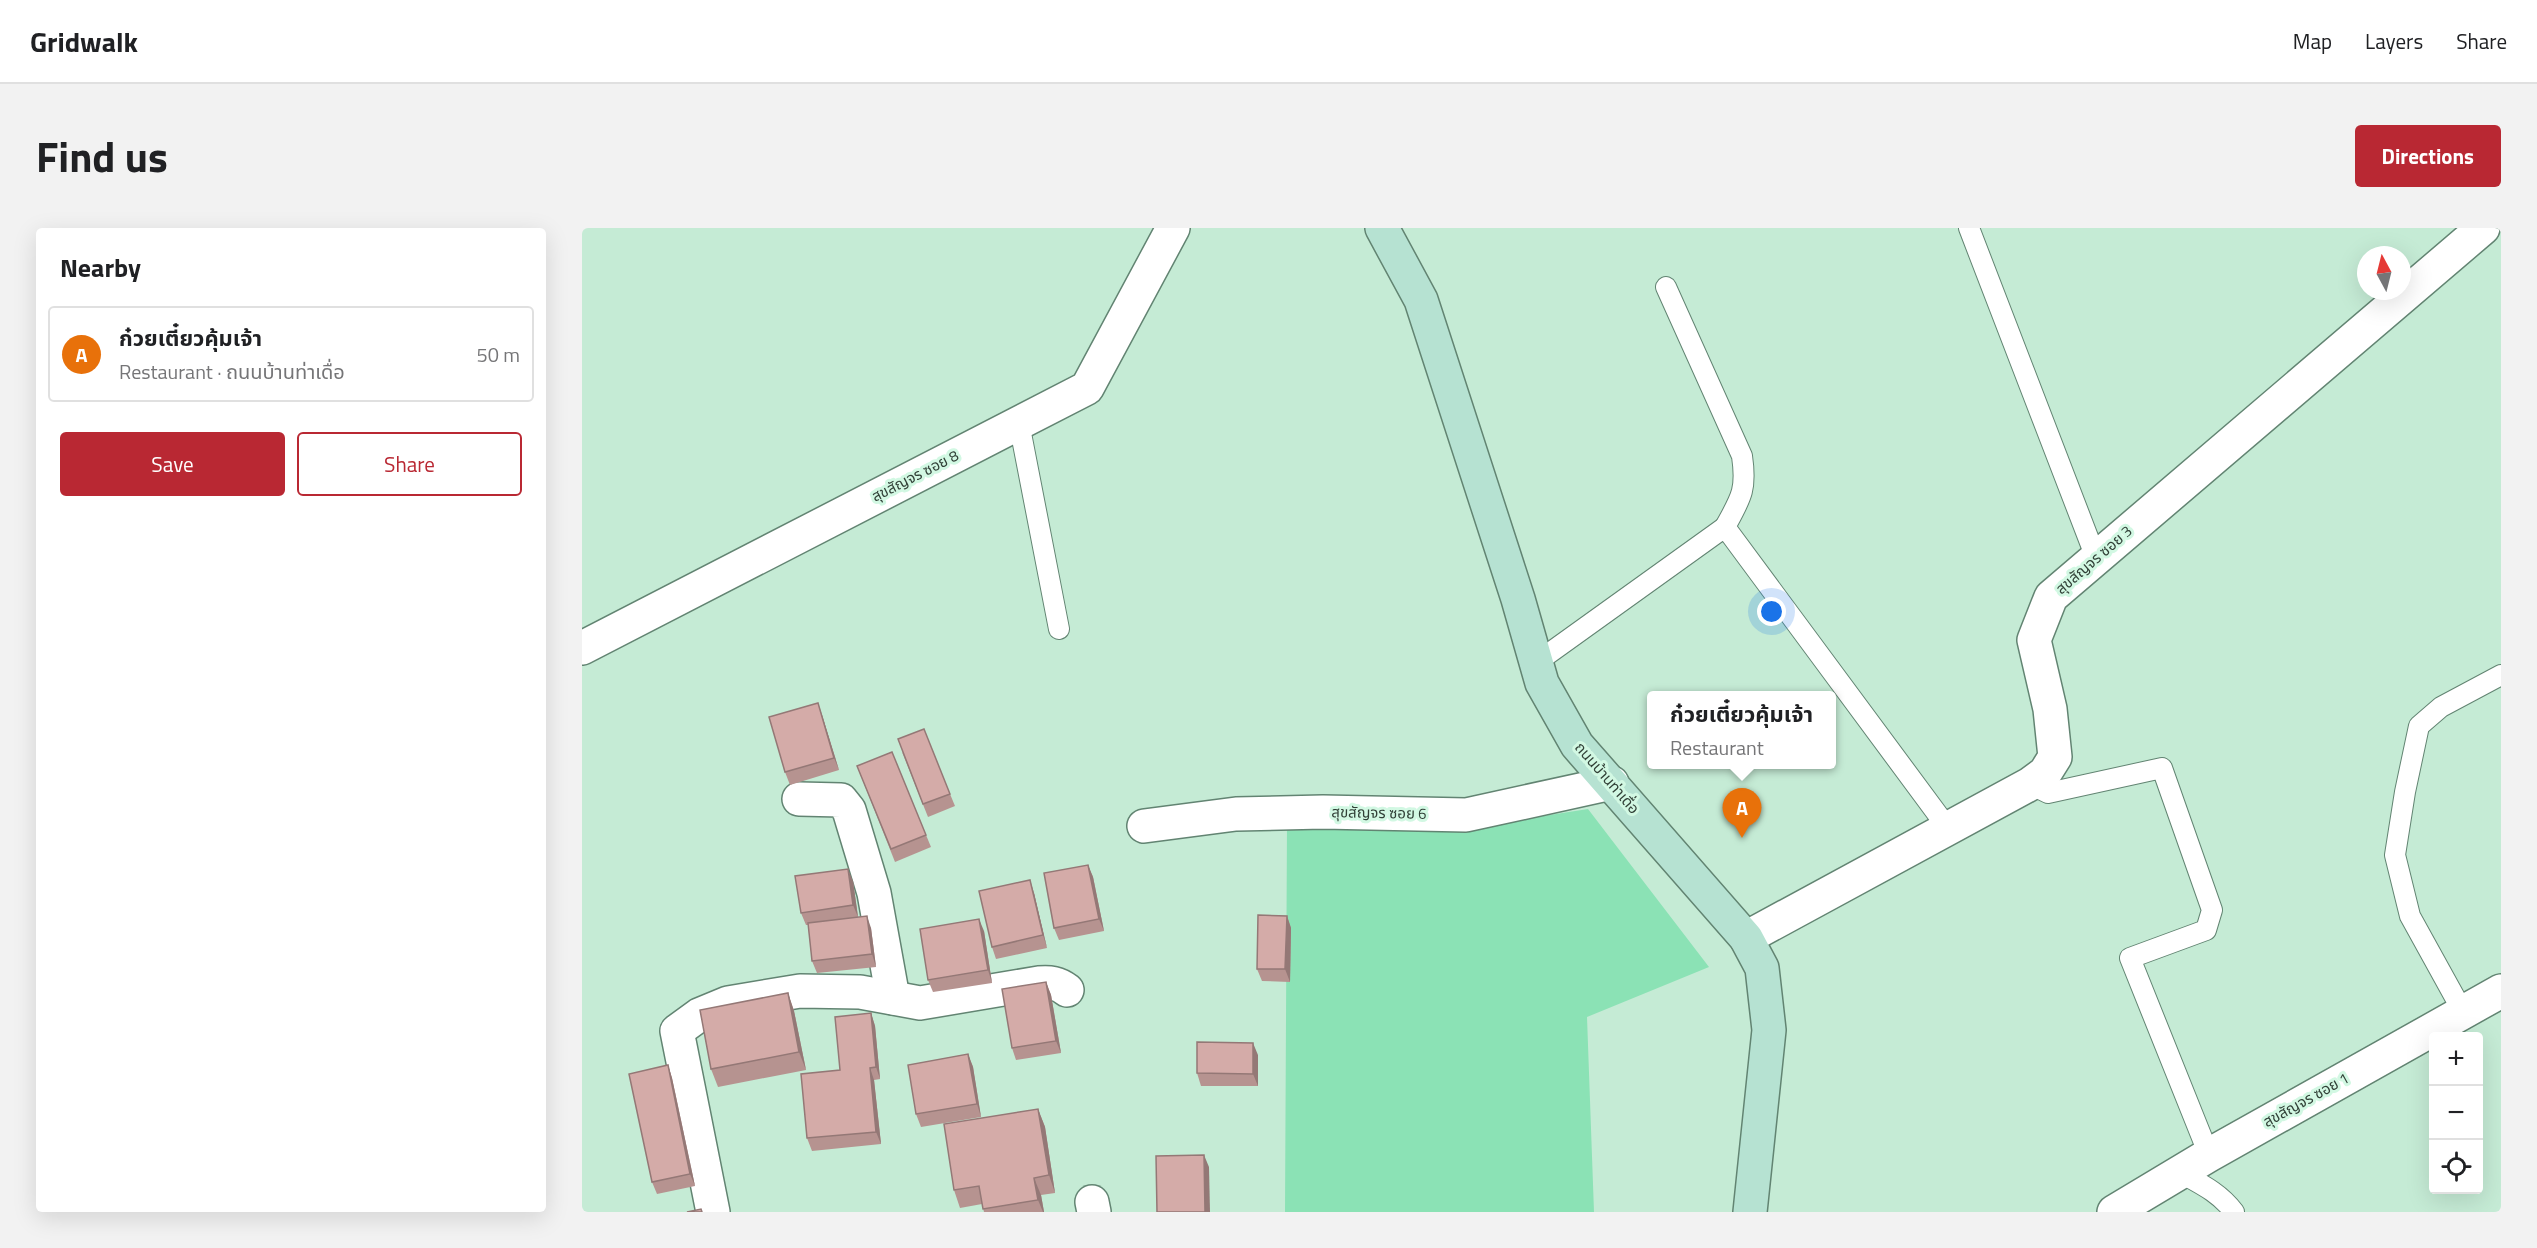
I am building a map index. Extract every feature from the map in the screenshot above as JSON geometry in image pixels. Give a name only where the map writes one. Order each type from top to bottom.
[{"type":"street","name":"สุขสัญจร ซอย 8","points":[[582,648],[1087,388],[1173,228]]},
{"type":"street","name":"ถนนบ้านท่าเดื่อ","points":[[1382,228],[1421,300],[1542,682],[1577,745],[1746,938],[1762,968],[1769,1030],[1750,1212]]},
{"type":"street","name":"สุขสัญจร ซอย 3","points":[[1746,938],[2030,784],[2045,773],[2055,757],[2050,709],[2034,640],[2051,597],[2482,228]]},
{"type":"street","name":"สุขสัญจร ซอย 6","points":[[1144,826],[1236,814],[1323,812],[1466,815],[1612,783]]},
{"type":"street","points":[[799,799],[841,800],[849,810],[873,893],[893,998]]},
{"type":"street","points":[[713,1212],[677,1031],[699,1016],[728,1003],[800,991],[860,992],[920,1004],[1050,982],[1067,990]]},
{"type":"street","name":"สุขสัญจร ซอย 1","points":[[2114,1212],[2209,1155],[2501,992]]},
{"type":"lane","points":[[1969,228],[2096,558]]},
{"type":"lane","points":[[1537,662],[1725,527],[1743,495],[1742,456],[1666,287]]},
{"type":"lane","points":[[1019,423],[1059,629]]},
{"type":"lane","points":[[1725,527],[1947,827]]},
{"type":"lane","points":[[2463,1012],[2410,916],[2395,855],[2419,726],[2441,707],[2501,675]]},
{"type":"lane","points":[[2030,784],[2048,793],[2162,768],[2212,910],[2206,930],[2130,958],[2209,1155]]},
{"type":"lane","points":[[2181,1173],[2213,1191],[2234,1212]]},
{"type":"green space","points":[[1588,809],[1709,967],[1587,1017],[1594,1212],[1285,1212],[1287,824],[1473,827]]},
{"type":"building","points":[[818,703],[834,758],[785,772],[769,717]]},
{"type":"building","points":[[924,729],[950,794],[923,804],[898,739]]},
{"type":"building","points":[[892,752],[926,835],[891,849],[857,766]]},
{"type":"building","points":[[1088,865],[1099,919],[1054,928],[1044,873]]},
{"type":"building","points":[[848,869],[853,905],[801,913],[795,876]]},
{"type":"building","points":[[1030,880],[1043,935],[992,947],[979,891]]},
{"type":"building","points":[[1258,915],[1287,916],[1285,969],[1257,969]]},
{"type":"building","points":[[867,916],[872,954],[812,961],[808,923]]},
{"type":"building","points":[[979,919],[988,970],[928,980],[920,929]]},
{"type":"building","points":[[1046,982],[1056,1041],[1012,1048],[1002,989]]},
{"type":"building","points":[[788,993],[799,1052],[711,1069],[700,1010]]},
{"type":"building","points":[[871,1013],[876,1067],[870,1068],[876,1132],[807,1138],[801,1074],[840,1070],[835,1017]]},
{"type":"building","points":[[1197,1042],[1253,1043],[1253,1074],[1197,1073]]},
{"type":"building","points":[[968,1054],[977,1104],[916,1114],[908,1065]]},
{"type":"building","points":[[668,1065],[690,1174],[652,1182],[629,1074]]},
{"type":"building","points":[[1038,1109],[1049,1175],[1034,1178],[1038,1200],[983,1209],[979,1186],[954,1190],[944,1124]]},
{"type":"building","points":[[1204,1155],[1205,1212],[1157,1212],[1156,1156]]},
{"type":"place","name":"ก๋วยเตี๋ยวคุ้มเจ้า","points":[[1742,838]]}]
